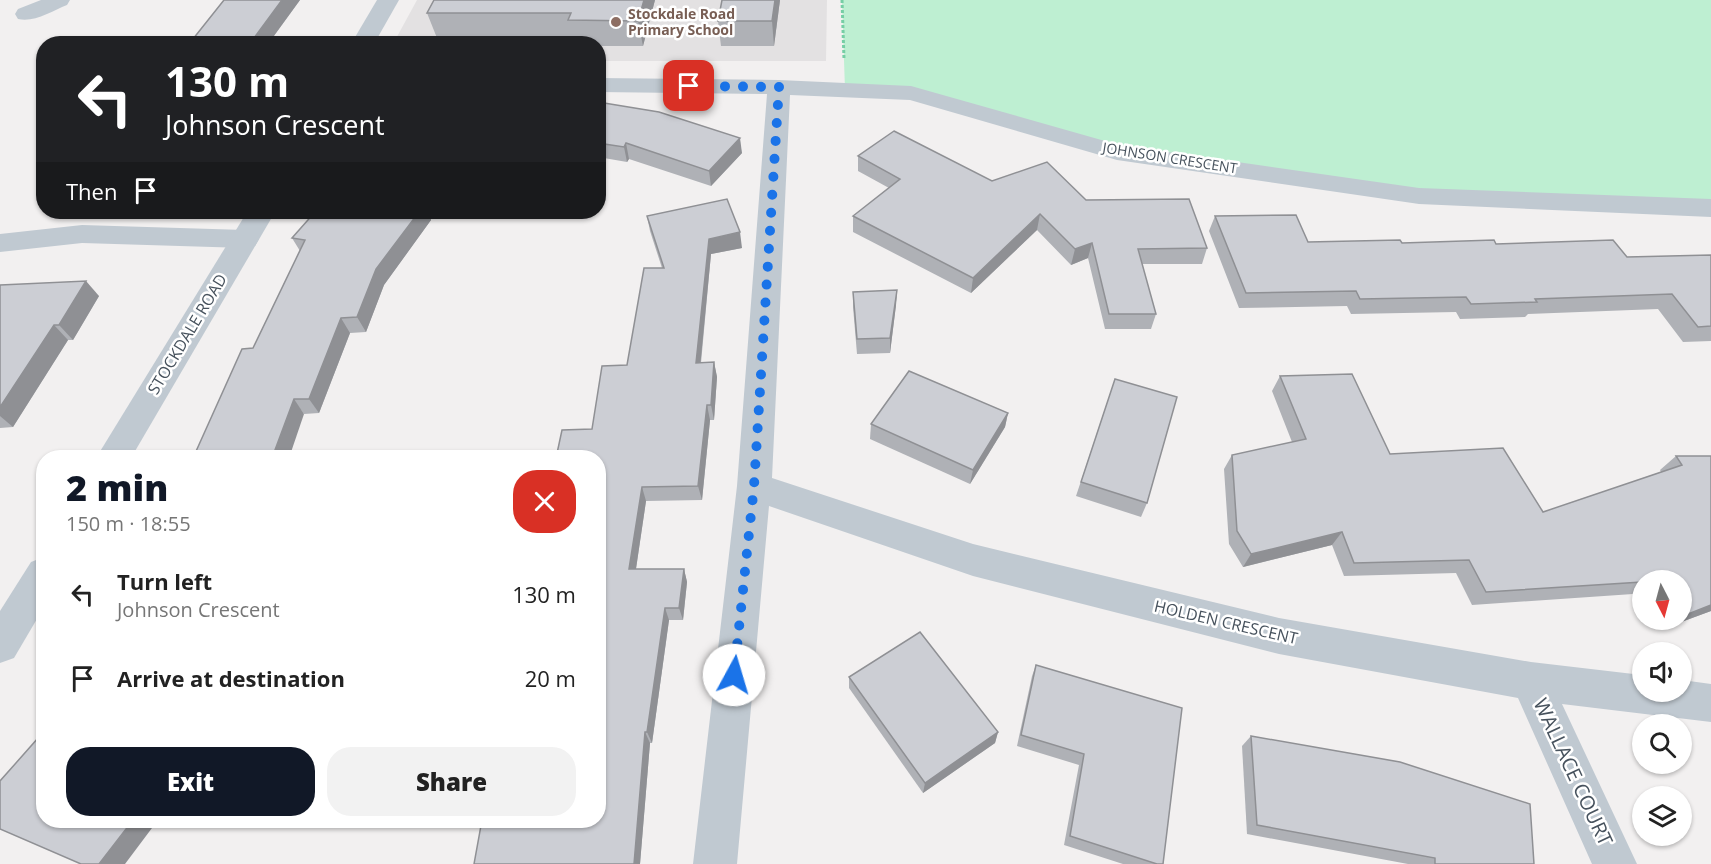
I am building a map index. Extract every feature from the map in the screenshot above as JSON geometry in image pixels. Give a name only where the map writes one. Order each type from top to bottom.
[{"type":"street","points":[[26,14],[59,0]]},
{"type":"street","points":[[367,36],[388,0]]},
{"type":"street","name":"JOHNSON CRESCENT","points":[[606,85],[779,87],[911,93],[1117,152],[1419,196],[1711,208]]},
{"type":"street","points":[[715,864],[754,486],[779,87]]},
{"type":"street","name":"STOCKDALE ROAD","points":[[118,450],[257,219]]},
{"type":"street","points":[[0,243],[82,234],[245,239]]},
{"type":"street","name":"HOLDEN CRESCENT","points":[[754,486],[973,560],[1279,636],[1530,681],[1711,704]]},
{"type":"street","points":[[0,645],[36,586]]},
{"type":"street","name":"WALLACE COURT","points":[[1530,681],[1615,864]]},
{"type":"path","points":[[842,0],[845,90]]},
{"type":"shaded area","name":"Stockdale Road Primary School","points":[[417,0],[827,0],[826,61],[606,61],[606,36],[397,36]]},
{"type":"green space","points":[[842,0],[1711,0],[1711,208],[1419,196],[1117,152],[911,93],[845,90]]},
{"type":"building","points":[[224,0],[282,0],[255,36],[195,36]]},
{"type":"building","points":[[434,0],[644,0],[638,21],[568,20],[571,13],[427,13]]},
{"type":"building","points":[[722,0],[775,0],[772,21],[718,21]]},
{"type":"building","points":[[606,103],[659,112],[740,138],[709,171],[626,143],[624,147],[606,144]]},
{"type":"building","points":[[894,131],[992,181],[1047,162],[1086,200],[1189,199],[1207,248],[1138,249],[1156,314],[1109,314],[1092,243],[1075,249],[1040,214],[973,278],[853,216],[900,179],[858,156]]},
{"type":"building","points":[[727,199],[740,232],[709,239],[696,363],[714,362],[711,405],[707,405],[698,486],[642,487],[629,569],[684,569],[679,608],[665,608],[647,732],[645,732],[634,864],[474,864],[481,828],[606,828],[606,450],[558,450],[562,430],[592,429],[602,366],[627,365],[644,268],[664,268],[647,216]]},
{"type":"building","points":[[1296,215],[1308,242],[1400,240],[1402,243],[1494,240],[1496,244],[1613,240],[1627,257],[1711,255],[1711,326],[1698,327],[1672,294],[1535,299],[1537,302],[1471,304],[1466,297],[1360,299],[1356,291],[1246,293],[1215,216]]},
{"type":"building","points":[[309,219],[414,219],[376,269],[357,317],[341,318],[309,399],[294,399],[275,450],[197,450],[242,349],[253,348],[305,240],[292,238]]},
{"type":"building","points":[[86,281],[59,325],[54,325],[0,407],[0,285]]},
{"type":"building","points":[[897,290],[890,338],[857,339],[853,292]]},
{"type":"building","points":[[909,371],[1008,413],[973,470],[871,424]]},
{"type":"building","points":[[1352,374],[1390,454],[1503,448],[1543,512],[1682,465],[1676,456],[1711,456],[1711,605],[1692,612],[1692,570],[1632,570],[1632,583],[1486,592],[1469,560],[1354,563],[1342,532],[1251,554],[1237,531],[1232,455],[1306,439],[1280,376]]},
{"type":"building","points":[[1115,379],[1177,397],[1147,503],[1081,482]]},
{"type":"building","points":[[920,632],[998,732],[925,783],[849,677]]},
{"type":"building","points":[[1036,665],[1182,708],[1163,864],[1070,836],[1084,754],[1021,735]]},
{"type":"building","points":[[1251,736],[1400,762],[1530,804],[1534,864],[1435,864],[1435,858],[1257,825]]},
{"type":"building","points":[[36,740],[36,828],[127,828],[99,864],[81,864],[0,829],[0,781]]},
{"type":"place","name":"Stockdale Road Primary School","points":[[616,22]]},
{"type":"route","points":[[689,86],[779,87],[754,486],[734,675]]}]
